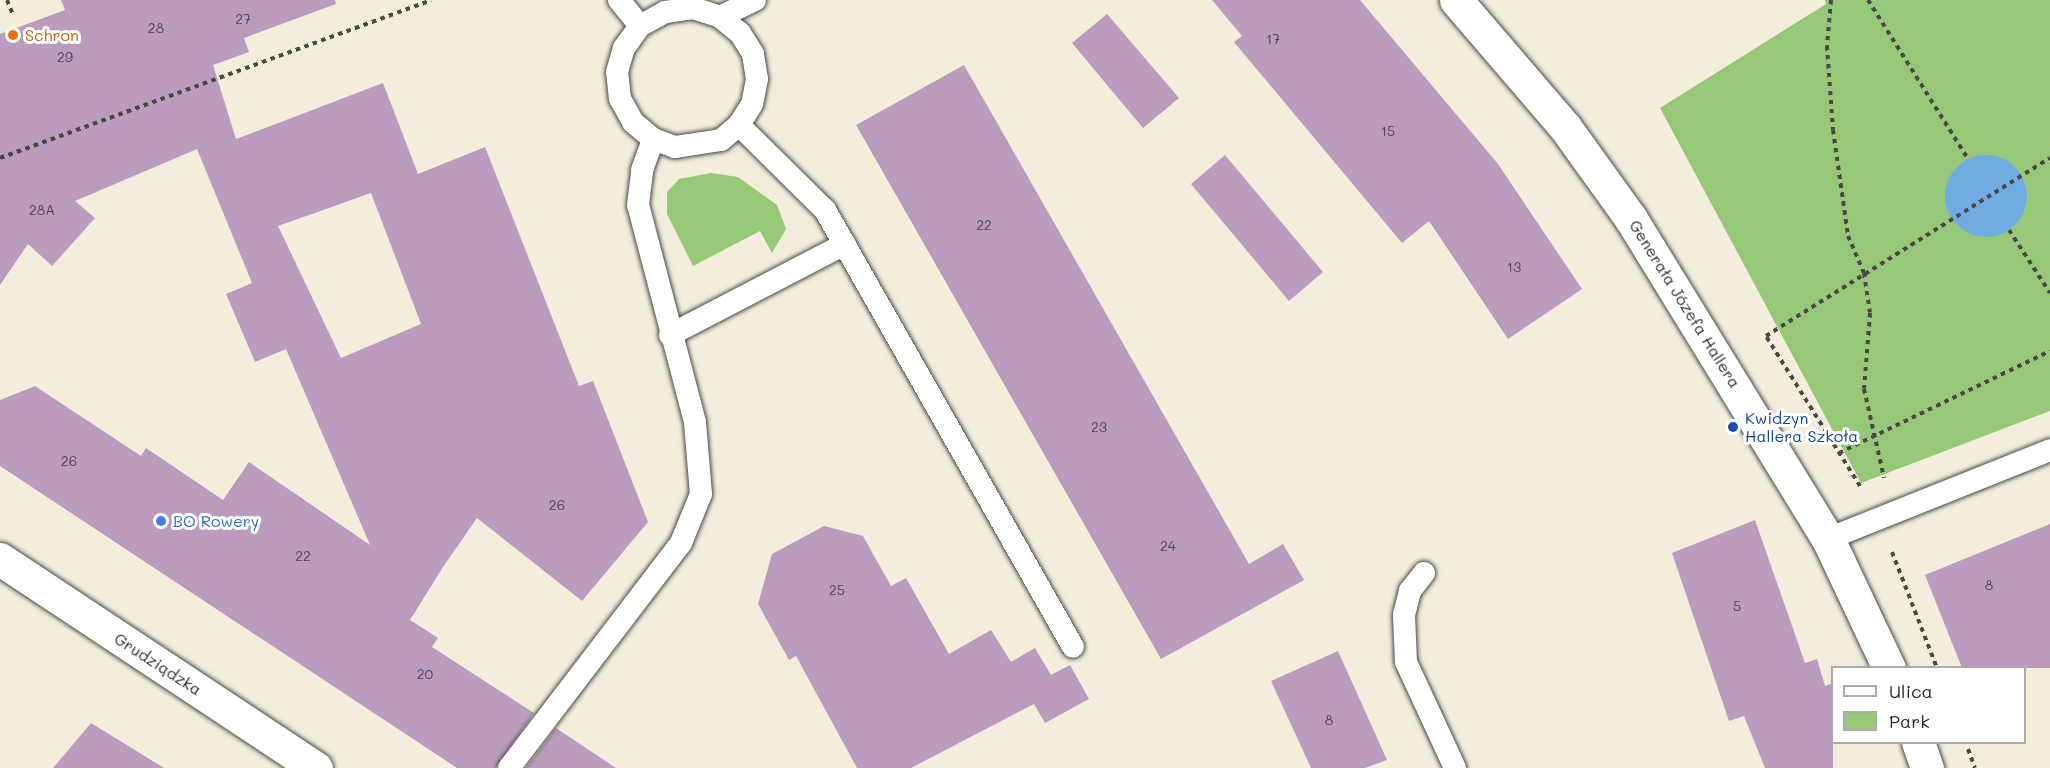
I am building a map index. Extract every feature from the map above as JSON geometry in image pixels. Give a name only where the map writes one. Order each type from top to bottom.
[{"type":"street","name":"Generała Józefa Hallera","points":[[1456,0],[1565,127],[1631,219],[1828,539],[1888,666]]},
{"type":"street","name":"Grudziądzka","points":[[0,560],[316,768]]},
{"type":"street","points":[[1919,744],[1927,768]]},
{"type":"lane","points":[[619,0],[640,26]]},
{"type":"lane","points":[[720,17],[755,0]]},
{"type":"lane","points":[[693,8],[720,17],[740,33],[753,54],[754,95],[739,125],[698,147],[653,139],[633,122],[620,99],[617,72],[624,48],[640,26],[665,12],[693,8]]},
{"type":"lane","points":[[739,125],[799,179],[845,244],[1073,647]]},
{"type":"lane","points":[[509,768],[681,543],[701,494],[695,422],[670,335],[638,205],[642,170],[653,139]]},
{"type":"lane","points":[[670,335],[845,244]]},
{"type":"lane","points":[[1828,539],[1878,516],[2050,450]]},
{"type":"lane","points":[[1424,573],[1410,591],[1404,615],[1406,662],[1455,768]]},
{"type":"path","points":[[7,0],[14,15]]},
{"type":"path","points":[[0,158],[431,0]]},
{"type":"path","points":[[1831,0],[1827,46],[1833,130],[1848,236],[1864,273],[1870,313],[1864,389],[1876,435],[1886,494],[1878,516]]},
{"type":"path","points":[[1868,0],[1968,159]]},
{"type":"path","points":[[1766,336],[2050,158]]},
{"type":"path","points":[[2009,230],[2050,293]]},
{"type":"path","points":[[1839,453],[2050,351]]},
{"type":"path","points":[[1967,744],[1976,768]]},
{"type":"green space","points":[[1825,0],[2050,0],[2050,411],[1861,483],[1660,108],[1826,4]]},
{"type":"green space","points":[[711,173],[738,177],[777,205],[786,229],[772,253],[760,231],[693,266],[667,214],[667,192],[679,179]]},
{"type":"water","points":[[1986,155],[2002,159],[2015,167],[2023,180],[2027,196],[2023,212],[2015,225],[2002,233],[1986,237],[1970,233],[1957,225],[1949,212],[1945,196],[1949,180],[1957,167],[1970,159]]},
{"type":"building","points":[[61,0],[335,0],[336,4],[244,38],[249,52],[213,65],[236,139],[383,83],[418,174],[485,147],[579,386],[593,381],[648,522],[582,601],[477,518],[410,620],[438,638],[432,647],[534,713],[496,768],[457,768],[0,466],[0,400],[35,386],[141,456],[146,448],[223,500],[249,462],[370,545],[286,349],[255,362],[226,294],[252,283],[197,149],[75,201],[95,218],[52,266],[28,244],[0,285],[0,34],[65,10]],"holes":[[[371,193],[421,324],[341,358],[278,226]]]},
{"type":"building","points":[[1212,0],[1360,0],[1498,164],[1582,289],[1508,339],[1429,221],[1402,243],[1234,42],[1242,36]]},
{"type":"building","points":[[1107,14],[1179,98],[1143,128],[1072,43]]},
{"type":"building","points":[[964,65],[1249,564],[1283,544],[1304,580],[1161,659],[856,125]]},
{"type":"building","points":[[1225,155],[1323,272],[1289,301],[1191,184]]},
{"type":"building","points":[[1755,520],[1805,663],[1817,659],[1825,686],[1831,684],[1833,768],[1765,768],[1744,716],[1729,721],[1672,553]]},
{"type":"building","points":[[2050,524],[2050,668],[1961,666],[1925,575]]},
{"type":"building","points":[[824,526],[863,536],[891,586],[906,578],[949,654],[991,630],[1011,662],[1035,648],[1051,675],[1070,665],[1089,699],[1045,723],[1034,704],[911,768],[857,768],[796,656],[789,660],[758,604],[772,554]]},
{"type":"building","points":[[1338,651],[1387,760],[1365,768],[1311,768],[1271,681]]},
{"type":"building","points":[[91,723],[164,768],[53,768]]},
{"type":"building","points":[[556,728],[616,768],[526,768]]},
{"type":"place","name":"Schron","points":[[13,35]]},
{"type":"place","name":"Kwidzyn Hallera Szkoła","points":[[1733,427]]},
{"type":"place","name":"BO Rowery","points":[[161,521]]}]
